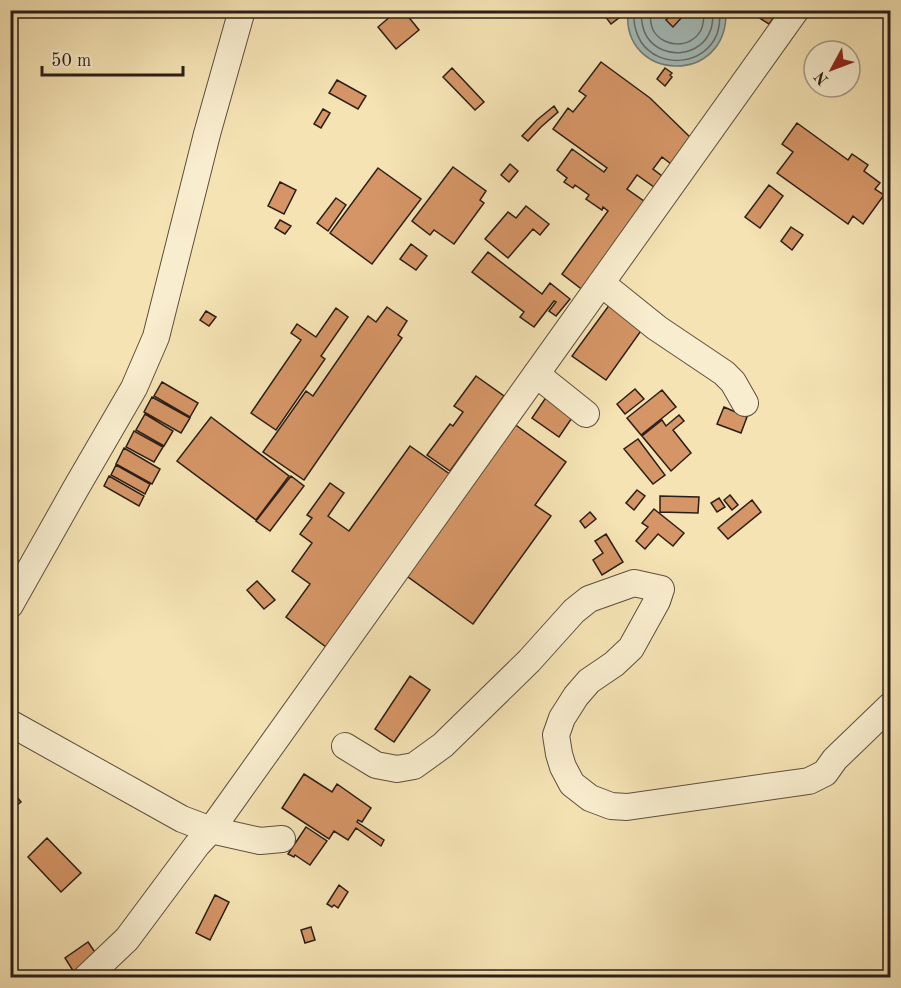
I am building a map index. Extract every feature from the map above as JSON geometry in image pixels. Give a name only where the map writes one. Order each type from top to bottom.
[{"type":"street","points":[[10,605],[134,388],[156,337],[207,134],[242,10]]},
{"type":"street","points":[[86,978],[127,939],[197,845],[211,830],[796,10]]},
{"type":"street","points":[[601,283],[657,328],[724,373],[733,382],[745,403]]},
{"type":"street","points":[[536,374],[586,414]]},
{"type":"street","points":[[345,746],[376,765],[397,769],[414,766],[443,745],[529,661],[574,611],[589,599],[634,584],[661,589],[657,601],[631,648],[614,664],[589,681],[576,696],[562,718],[556,735],[562,767],[572,784],[590,798],[611,806],[627,807],[809,782],[825,773],[835,759],[886,708],[891,706]]},
{"type":"street","points":[[10,723],[182,819],[211,830],[260,841],[282,839]]},
{"type":"street","points":[[111,978],[127,939]]},
{"type":"water","points":[[726,10],[722,35],[711,53],[694,63],[676,66],[657,62],[641,52],[630,34],[628,11]]},
{"type":"building","points":[[398,10],[403,10],[419,30],[396,49],[378,27]]},
{"type":"building","points":[[615,10],[620,17],[611,24],[601,11]]},
{"type":"building","points":[[763,10],[774,10],[777,13],[769,24],[758,17]]},
{"type":"building","points":[[675,11],[682,17],[673,27],[666,20]]},
{"type":"building","points":[[601,62],[650,98],[691,138],[671,164],[662,157],[653,169],[662,176],[654,187],[637,175],[627,189],[648,204],[584,291],[562,274],[608,211],[603,207],[602,210],[586,199],[589,195],[575,185],[573,188],[564,182],[567,178],[557,170],[572,149],[604,172],[607,168],[553,129],[568,108],[573,112],[586,96],[579,91]]},
{"type":"building","points":[[452,68],[484,102],[475,110],[443,77]]},
{"type":"building","points":[[665,68],[672,73],[670,75],[672,77],[665,86],[657,79]]},
{"type":"building","points":[[337,80],[366,96],[358,109],[329,93]]},
{"type":"building","points":[[554,106],[558,112],[528,141],[522,136],[537,120]]},
{"type":"building","points":[[323,109],[330,113],[321,128],[314,124]]},
{"type":"building","points":[[797,123],[848,160],[852,154],[868,165],[864,171],[880,183],[875,189],[884,195],[863,224],[853,216],[848,224],[777,173],[793,152],[782,144]]},
{"type":"building","points":[[510,164],[518,171],[509,182],[501,175]]},
{"type":"building","points":[[453,167],[486,191],[480,200],[484,203],[454,244],[434,230],[430,235],[412,221]]},
{"type":"building","points":[[378,168],[421,199],[372,264],[330,233]]},
{"type":"building","points":[[280,182],[296,190],[284,214],[268,206]]},
{"type":"building","points":[[769,185],[783,196],[760,228],[745,217]]},
{"type":"building","points":[[336,198],[346,205],[328,231],[317,223]]},
{"type":"building","points":[[526,206],[549,224],[540,235],[533,229],[508,258],[485,239],[508,212],[516,218]]},
{"type":"building","points":[[280,220],[291,226],[285,234],[275,228]]},
{"type":"building","points":[[791,227],[803,235],[792,250],[781,241]]},
{"type":"building","points":[[411,244],[427,256],[416,270],[400,259]]},
{"type":"building","points":[[488,252],[542,294],[550,283],[570,299],[556,316],[549,311],[556,302],[554,301],[534,327],[520,317],[524,312],[472,272]]},
{"type":"building","points":[[610,304],[643,328],[606,380],[572,356]]},
{"type":"building","points":[[387,307],[407,321],[398,335],[402,338],[304,480],[263,452],[306,391],[313,396],[368,316],[376,322]]},
{"type":"building","points":[[336,308],[348,317],[321,356],[325,359],[276,430],[251,413],[301,340],[291,333],[297,324],[316,337]]},
{"type":"building","points":[[206,311],[216,317],[209,326],[200,320]]},
{"type":"building","points":[[476,376],[504,396],[450,471],[427,455],[450,424],[453,426],[463,412],[454,406]]},
{"type":"building","points":[[162,382],[198,403],[190,417],[154,396]]},
{"type":"building","points":[[635,389],[644,399],[625,414],[617,404]]},
{"type":"building","points":[[662,390],[676,407],[641,435],[627,418]]},
{"type":"building","points":[[549,393],[576,412],[559,437],[532,418]]},
{"type":"building","points":[[152,397],[190,418],[181,433],[144,412]]},
{"type":"building","points":[[724,407],[747,417],[741,433],[717,424]]},
{"type":"building","points":[[145,414],[173,431],[164,446],[136,430]]},
{"type":"building","points":[[679,415],[684,421],[673,430],[691,453],[671,471],[642,436],[662,420],[666,426]]},
{"type":"building","points":[[211,417],[289,476],[256,520],[177,461]]},
{"type":"building","points":[[513,423],[566,462],[535,505],[551,516],[473,624],[404,574]]},
{"type":"building","points":[[134,431],[163,447],[154,462],[126,447]]},
{"type":"building","points":[[638,439],[665,475],[653,484],[624,449]]},
{"type":"building","points":[[410,446],[451,475],[326,647],[286,617],[310,584],[292,571],[312,543],[300,534],[312,518],[307,515],[330,483],[344,493],[328,516],[349,531]]},
{"type":"building","points":[[124,448],[160,469],[152,484],[116,464]]},
{"type":"building","points":[[116,465],[150,484],[145,494],[111,475]]},
{"type":"building","points":[[109,476],[144,496],[139,506],[104,486]]},
{"type":"building","points":[[291,476],[304,486],[270,531],[256,521]]},
{"type":"building","points":[[637,490],[645,496],[634,510],[626,503]]},
{"type":"building","points":[[730,495],[738,505],[732,510],[724,500]]},
{"type":"building","points":[[660,496],[699,497],[698,513],[660,512]]},
{"type":"building","points":[[719,498],[725,507],[717,512],[711,503]]},
{"type":"building","points":[[752,500],[761,512],[728,539],[718,528]]},
{"type":"building","points":[[654,509],[684,533],[673,546],[658,534],[645,549],[636,541],[648,527],[642,523]]},
{"type":"building","points":[[590,512],[596,519],[585,528],[580,521]]},
{"type":"building","points":[[606,534],[623,562],[602,575],[593,560],[603,553],[595,541]]},
{"type":"building","points":[[257,581],[275,600],[264,609],[247,590]]},
{"type":"building","points":[[410,676],[430,690],[394,742],[375,729]]},
{"type":"building","points":[[304,774],[332,792],[337,784],[371,808],[362,822],[358,820],[357,822],[384,840],[381,846],[356,828],[348,840],[334,831],[329,839],[282,808]]},
{"type":"building","points":[[10,789],[21,802],[10,811]]},
{"type":"building","points":[[306,827],[327,841],[310,865],[295,855],[294,857],[288,854]]},
{"type":"building","points":[[47,838],[81,873],[61,892],[28,857]]},
{"type":"building","points":[[339,885],[348,892],[338,908],[334,905],[332,907],[327,904]]},
{"type":"building","points":[[215,895],[229,902],[210,940],[196,933]]},
{"type":"building","points":[[311,927],[315,940],[305,943],[301,930]]},
{"type":"building","points":[[88,942],[99,958],[75,974],[65,958]]}]
